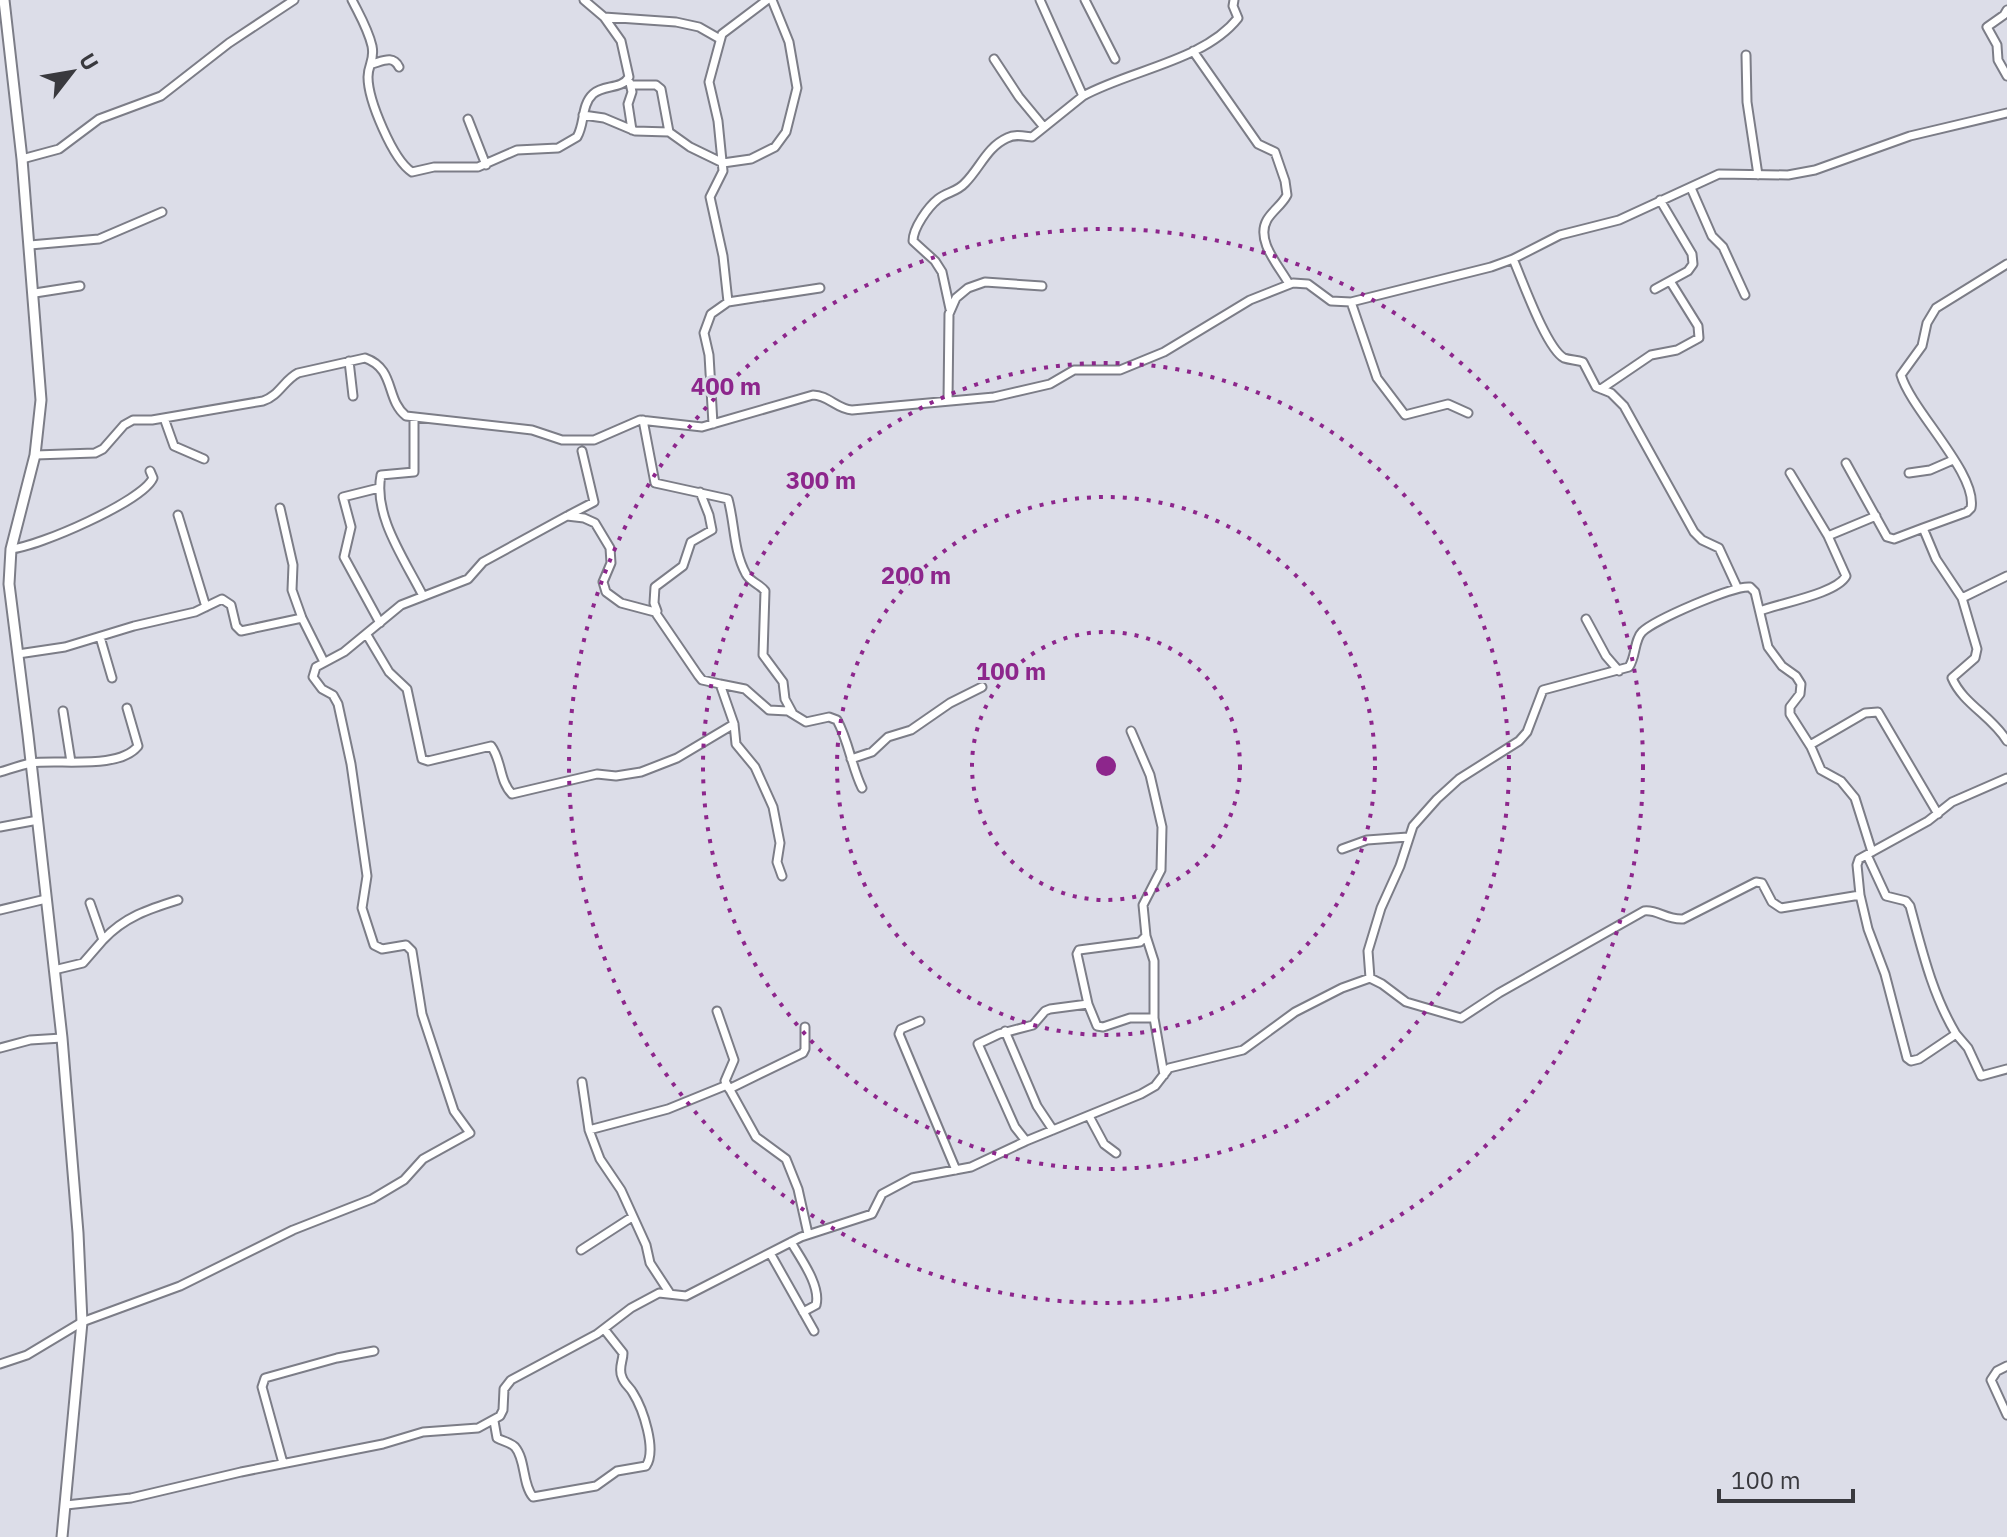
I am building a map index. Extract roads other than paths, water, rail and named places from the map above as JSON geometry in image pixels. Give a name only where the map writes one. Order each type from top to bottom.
[{"type":"street","points":[[4,0],[35,293],[41,400],[35,455],[7,553],[62,1038],[82,1322],[62,1537]]},
{"type":"street","points":[[22,159],[57,150],[99,119],[161,96],[229,43],[294,0]]},
{"type":"street","points":[[352,0],[366,27],[373,53],[367,73],[371,96],[392,147],[410,172],[434,167],[486,165],[517,150],[560,147],[580,135],[586,105],[595,92],[630,81],[656,85],[661,89],[669,132]]},
{"type":"street","points":[[584,0],[604,17],[621,41],[632,92],[628,104],[632,130]]},
{"type":"street","points":[[583,115],[604,118],[632,130],[669,132],[690,147],[723,163],[758,157],[780,143],[786,132],[797,88],[789,42],[770,0],[728,29],[720,39],[710,91],[718,121],[723,163],[722,176],[710,197],[723,256],[728,302]]},
{"type":"street","points":[[1040,0],[1083,96]]},
{"type":"street","points":[[1085,0],[1115,59]]},
{"type":"street","points":[[948,401],[950,309],[942,272],[935,261],[913,241],[914,232],[938,199],[955,192],[964,184],[990,150],[1011,136],[1032,137],[1083,96],[1193,51],[1236,21],[1234,0]]},
{"type":"street","points":[[2006,0],[2004,15],[1987,27],[1997,45],[1998,60],[2007,76]]},
{"type":"street","points":[[604,17],[676,22],[699,27],[720,39]]},
{"type":"street","points":[[1193,51],[1258,144],[1275,152],[1287,195],[1267,220],[1263,234],[1268,249],[1289,284]]},
{"type":"street","points":[[1746,55],[1747,102],[1758,175]]},
{"type":"street","points":[[372,64],[391,59],[399,67]]},
{"type":"street","points":[[994,59],[1043,126]]},
{"type":"street","points":[[35,455],[95,453],[113,441],[128,422],[263,401],[274,396],[293,375],[365,358],[389,379],[399,409],[414,419],[532,430],[562,440],[594,440],[643,420],[695,427],[713,424],[813,395],[852,410],[994,397],[1050,384],[1074,370],[1120,370],[1164,352],[1250,300],[1289,284],[1308,284],[1331,301],[1351,302],[1491,267],[1560,235],[1619,220],[1719,174],[1788,175],[1815,170],[1910,136],[2007,113]]},
{"type":"street","points":[[468,119],[486,165]]},
{"type":"street","points":[[1691,188],[1712,236],[1723,247],[1745,295]]},
{"type":"street","points":[[1655,289],[1692,268],[1693,258],[1660,200]]},
{"type":"street","points":[[30,245],[99,239],[162,212]]},
{"type":"street","points":[[1513,259],[1539,320],[1559,353],[1566,359],[1583,362],[1593,383],[1611,393],[1624,406],[1694,532],[1702,540],[1719,548],[1737,587]]},
{"type":"street","points":[[1846,463],[1890,538],[1960,516],[1971,508],[1970,492],[1903,381],[1902,370],[1922,346],[1927,323],[1936,308],[2007,264]]},
{"type":"street","points":[[1601,389],[1651,355],[1677,350],[1699,338],[1698,326],[1670,281]]},
{"type":"street","points":[[950,309],[962,292],[979,283],[1042,286]]},
{"type":"street","points":[[35,293],[80,286]]},
{"type":"street","points":[[713,424],[709,355],[704,328],[711,314],[728,302],[820,288]]},
{"type":"street","points":[[1351,302],[1377,378],[1405,415],[1448,404],[1468,413]]},
{"type":"street","points":[[349,361],[353,396]]},
{"type":"street","points":[[164,418],[174,446],[204,459]]},
{"type":"street","points":[[414,419],[414,472],[381,475],[379,488],[383,514],[423,596]]},
{"type":"street","points":[[643,420],[655,483],[728,499],[734,542],[745,572],[765,591],[763,655],[783,682],[785,699],[792,712],[806,722],[829,717],[837,720],[847,738],[862,788]]},
{"type":"street","points":[[0,1364],[27,1355],[82,1322],[180,1286],[293,1230],[372,1199],[404,1180],[423,1159],[470,1133],[454,1111],[422,1014],[412,951],[406,945],[378,948],[374,945],[362,908],[367,882],[351,764],[336,699],[322,689],[312,674],[316,667],[344,652],[401,605],[468,579],[483,562],[594,502],[582,451]]},
{"type":"street","points":[[1909,473],[1930,470],[1953,460]]},
{"type":"street","points":[[7,553],[113,512],[126,499],[149,487],[153,478],[150,471]]},
{"type":"street","points":[[1760,611],[1808,597],[1845,580],[1846,572],[1828,536],[1790,473]]},
{"type":"street","points":[[379,488],[343,497],[351,527],[344,557],[380,623]]},
{"type":"street","points":[[700,492],[712,530],[691,542],[683,566],[655,587],[654,603],[659,616],[702,680],[745,689],[769,710],[792,712]]},
{"type":"street","points":[[280,508],[293,565],[292,590],[324,662]]},
{"type":"street","points":[[178,515],[206,607]]},
{"type":"street","points":[[567,516],[595,523],[610,548],[611,563],[603,582],[606,592],[621,603],[651,609],[659,616]]},
{"type":"street","points":[[1828,536],[1876,516]]},
{"type":"street","points":[[1923,528],[1936,559],[1962,598],[1977,654],[1953,675],[1953,682],[1966,699],[1997,726],[2007,741]]},
{"type":"street","points":[[1962,598],[2007,576]]},
{"type":"street","points":[[1370,978],[1368,951],[1408,837],[1421,817],[1459,779],[1519,741],[1527,732],[1538,698],[1545,688],[1619,671],[1632,663],[1642,632],[1669,616],[1737,587],[1750,587],[1754,590],[1768,647],[1801,684],[1800,694],[1789,711],[1821,770],[1841,781],[1852,793],[1886,896],[1906,901],[1910,906],[1928,973],[1940,1004],[1956,1034],[1968,1048],[1981,1076],[2007,1069]]},
{"type":"street","points":[[18,654],[65,647],[195,612],[222,599],[229,602],[236,626],[244,631],[302,618]]},
{"type":"street","points":[[1586,619],[1601,649],[1619,671]]},
{"type":"street","points":[[367,635],[389,672],[407,689],[422,759],[428,761],[491,746],[496,752],[505,787],[512,794],[597,774],[616,776],[641,772],[677,758],[734,724]]},
{"type":"street","points":[[100,637],[112,678]]},
{"type":"street","points":[[720,684],[734,724],[736,744],[755,767],[773,807],[779,833],[777,862],[782,876]]},
{"type":"street","points":[[851,759],[872,752],[888,737],[911,730],[950,703],[982,687]]},
{"type":"street","points":[[0,772],[31,763],[106,760],[135,750],[138,746],[127,708]]},
{"type":"street","points":[[63,711],[71,762]]},
{"type":"street","points":[[1810,745],[1865,713],[1878,712],[1938,814]]},
{"type":"street","points":[[1131,731],[1150,775],[1162,827],[1163,861],[1143,905],[1146,936],[1154,961],[1154,1018],[1164,1075]]},
{"type":"street","points":[[1956,1034],[1919,1059],[1911,1061],[1905,1054],[1885,974],[1868,929],[1857,865],[1859,859],[1938,814],[1952,802],[2007,778]]},
{"type":"street","points":[[0,827],[38,820]]},
{"type":"street","points":[[1342,849],[1367,840],[1408,837]]},
{"type":"street","points":[[582,1082],[589,1130],[600,1159],[621,1190],[646,1245],[650,1263],[669,1292],[686,1296],[808,1234],[872,1214],[882,1194],[912,1178],[971,1167],[1141,1094],[1155,1086],[1169,1068],[1243,1050],[1295,1012],[1342,988],[1370,978],[1406,1002],[1461,1018],[1499,993],[1644,911],[1653,911],[1671,920],[1683,919],[1756,882],[1762,883],[1772,902],[1781,908],[1860,895]]},
{"type":"street","points":[[0,910],[46,899]]},
{"type":"street","points":[[54,970],[83,963],[112,930],[139,913],[178,900]]},
{"type":"street","points":[[90,903],[103,940]]},
{"type":"street","points":[[1146,936],[1140,942],[1077,951],[1095,1023],[1100,1027],[1130,1018],[1154,1018]]},
{"type":"street","points":[[1026,1141],[1015,1127],[978,1049],[981,1042],[1005,1031],[1033,1025],[1050,1009],[1088,1004]]},
{"type":"street","points":[[717,1011],[734,1060],[725,1081],[756,1137],[786,1159],[798,1189],[808,1234]]},
{"type":"street","points":[[920,1021],[901,1029],[899,1034],[956,1170]]},
{"type":"street","points":[[589,1130],[668,1109],[728,1087],[803,1053],[805,1027]]},
{"type":"street","points":[[1005,1031],[1037,1106],[1053,1130]]},
{"type":"street","points":[[0,1048],[30,1040],[62,1038]]},
{"type":"street","points":[[1089,1116],[1104,1144],[1116,1153]]},
{"type":"street","points":[[581,1250],[632,1217]]},
{"type":"street","points":[[791,1242],[809,1273],[818,1299],[816,1305],[803,1312]]},
{"type":"street","points":[[770,1253],[814,1331]]},
{"type":"street","points":[[66,1505],[131,1498],[383,1444],[423,1432],[478,1428],[494,1421],[503,1410],[506,1384],[604,1329],[631,1308],[659,1293],[669,1292]]},
{"type":"street","points":[[494,1421],[497,1438],[511,1443],[517,1450],[528,1490],[533,1497],[596,1486],[617,1471],[646,1466],[649,1443],[646,1423],[633,1391],[622,1379],[619,1367],[623,1353],[604,1329]]},
{"type":"street","points":[[283,1463],[262,1387],[265,1378],[374,1351]]},
{"type":"street","points":[[2007,1366],[1997,1371],[1991,1380],[2007,1415]]}]
